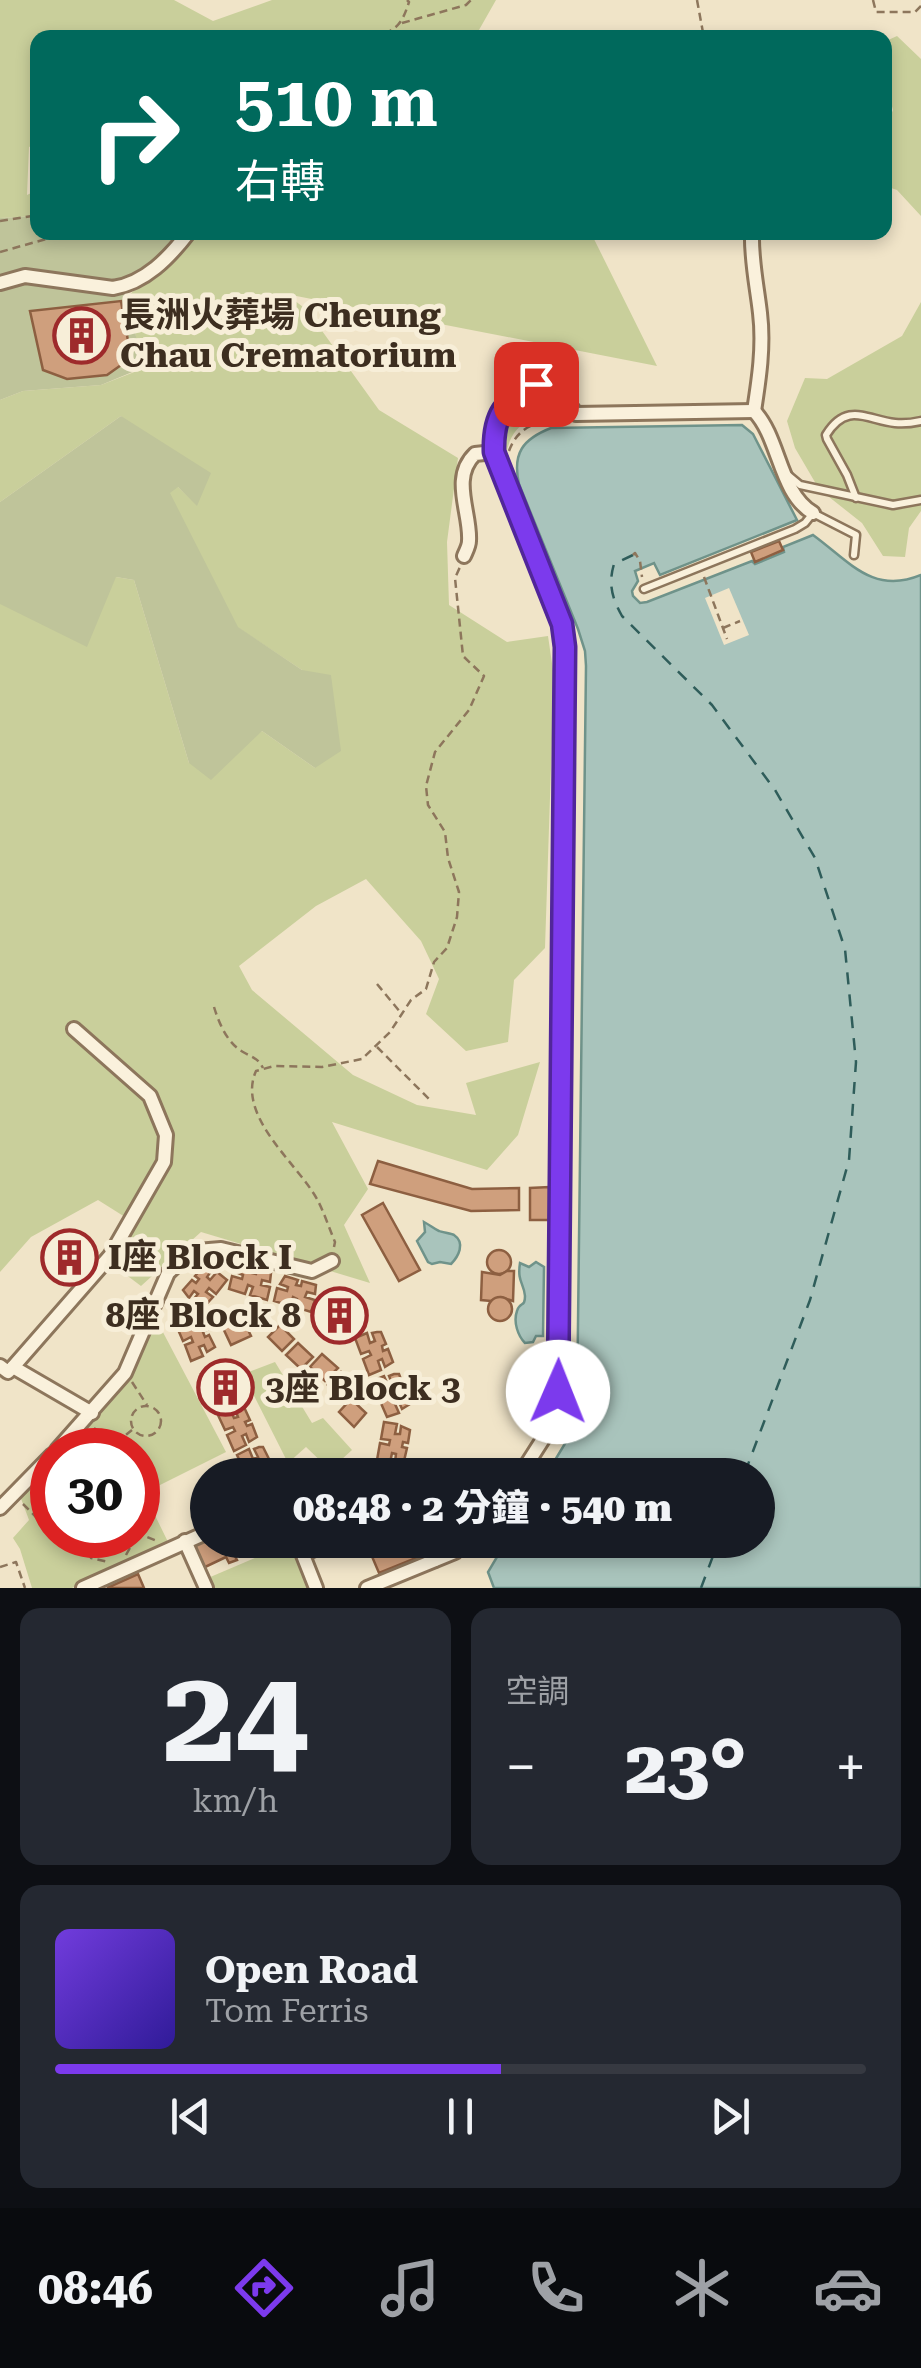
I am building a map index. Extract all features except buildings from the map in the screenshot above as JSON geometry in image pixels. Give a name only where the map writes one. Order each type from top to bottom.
[{"type":"street","points":[[0,283],[26,276],[112,288],[122,286],[150,273],[181,240]]},
{"type":"street","points":[[752,240],[761,317],[761,362],[754,411],[766,425],[783,472],[802,505],[813,513]]},
{"type":"street","points":[[531,1458],[557,1411],[565,647],[562,624],[494,452],[493,428],[513,397],[536,384],[556,386],[576,414],[754,411]]},
{"type":"street","points":[[464,556],[469,541],[463,491],[466,465],[475,454],[494,452]]},
{"type":"street","points":[[74,1030],[150,1096],[166,1135],[164,1162],[110,1256],[6,1367],[89,1416]]},
{"type":"street","points":[[78,1428],[125,1373],[168,1273],[186,1256],[221,1249],[312,1271],[332,1262]]},
{"type":"street","points":[[0,1508],[30,1478]]},
{"type":"street","points":[[83,1588],[190,1539]]},
{"type":"street","points":[[185,1541],[206,1588]]},
{"type":"street","points":[[304,1558],[316,1588]]},
{"type":"street","points":[[367,1588],[440,1558]]},
{"type":"lane","points":[[856,498],[827,438],[829,429],[844,418],[859,415],[898,423],[921,421]]},
{"type":"lane","points":[[783,472],[800,485],[856,498],[898,505],[921,500]]},
{"type":"lane","points":[[644,589],[795,528],[813,513],[856,535],[854,555]]},
{"type":"path","points":[[402,23],[407,0]]},
{"type":"path","points":[[391,30],[470,0]]},
{"type":"path","points":[[698,0],[703,30]]},
{"type":"path","points":[[873,0],[876,12],[915,12],[921,6]]},
{"type":"path","points":[[0,221],[30,216]]},
{"type":"path","points":[[0,252],[43,240]]},
{"type":"path","points":[[504,477],[511,444],[520,432],[530,424],[576,414]]},
{"type":"path","points":[[632,555],[635,553],[640,561],[644,589]]},
{"type":"path","points":[[332,1262],[335,1242],[317,1198],[274,1144],[254,1104],[250,1084],[256,1071],[264,1069],[322,1067],[362,1058],[390,1032],[411,1000],[426,989],[434,962],[447,948],[460,892],[448,858],[445,832],[428,805],[426,786],[435,752],[470,710],[484,676],[463,656],[454,578],[464,556]]},
{"type":"path","points":[[703,577],[727,639]]},
{"type":"path","points":[[723,628],[740,621]]},
{"type":"path","points":[[377,984],[402,1014]]},
{"type":"path","points":[[214,1007],[232,1042],[242,1052],[255,1056],[264,1069]]},
{"type":"path","points":[[376,1046],[429,1099]]},
{"type":"path","points":[[125,1373],[159,1415],[158,1428]]},
{"type":"path","points":[[133,1428],[134,1412],[148,1406]]},
{"type":"path","points":[[89,1416],[98,1428]]},
{"type":"path","points":[[14,1495],[30,1511]]},
{"type":"path","points":[[90,1558],[113,1562]]},
{"type":"path","points":[[0,1567],[16,1562],[24,1588]]},
{"type":"green space","points":[[0,0],[174,0],[213,21],[272,0],[496,0],[479,30],[30,30],[27,195],[30,194],[30,216],[0,218]]},
{"type":"green space","points":[[897,36],[921,59],[921,216],[892,188],[892,38]]},
{"type":"green space","points":[[30,216],[30,240],[174,240],[156,262],[125,279],[142,368],[101,385],[23,391],[0,400],[0,218]]},
{"type":"green space","points":[[189,240],[594,240],[657,366],[286,294],[307,310],[379,410],[458,458],[447,542],[449,605],[507,642],[548,636],[554,677],[545,948],[514,980],[508,1042],[466,1051],[426,1014],[439,979],[421,941],[366,879],[316,906],[239,966],[252,990],[353,1075],[417,1105],[476,1115],[466,1083],[540,1062],[518,1135],[487,1170],[332,1122],[368,1189],[344,1225],[370,1283],[201,1232],[141,1286],[101,1256],[125,1217],[98,1200],[31,1237],[0,1272],[0,604],[116,577],[134,580],[189,763],[262,731],[315,768],[302,670],[237,627],[169,493],[177,486],[197,505],[121,416],[0,502],[0,400],[23,391],[101,385],[142,369],[128,296]]},
{"type":"green space","points":[[921,302],[921,511],[909,528],[905,557],[883,556],[862,523],[819,489],[795,448],[787,421],[805,378],[827,379],[902,336]]},
{"type":"green space","points":[[536,388],[554,391],[569,412],[524,424],[511,438],[504,465],[499,441],[504,421],[517,403]]},
{"type":"green space","points":[[121,416],[211,473],[197,506],[178,487],[170,493],[238,627],[302,670],[331,675],[341,751],[315,768],[262,731],[211,780],[189,763],[134,580],[116,577],[87,647],[0,604],[0,502]]},
{"type":"green space","points":[[156,1319],[226,1452],[214,1458],[190,1458],[190,1470],[160,1485],[160,1428],[84,1428],[131,1378]]},
{"type":"green space","points":[[275,1362],[312,1423],[323,1418],[352,1450],[343,1458],[317,1458],[306,1447],[294,1458],[285,1458],[243,1374]]},
{"type":"green space","points":[[30,1485],[30,1558],[138,1558],[72,1588],[32,1588],[13,1538],[29,1520],[20,1496]]},
{"type":"green space","points":[[160,1526],[169,1544],[160,1548]]},
{"type":"green space","points":[[255,1558],[296,1558],[309,1588],[213,1588],[208,1578]]},
{"type":"water","points":[[742,425],[753,434],[797,520],[660,575],[654,563],[635,571],[638,581],[632,591],[640,603],[752,561],[755,564],[813,535],[875,578],[889,581],[921,575],[921,1588],[494,1588],[488,1572],[496,1558],[775,1558],[775,1458],[556,1458],[569,1437],[577,1406],[586,666],[578,629],[517,473],[522,448],[551,428]]},
{"type":"water","points":[[424,1222],[458,1238],[460,1250],[451,1264],[428,1262],[417,1241],[425,1232]]},
{"type":"water","points":[[536,1262],[544,1267],[543,1336],[525,1343],[516,1320],[518,1308],[525,1300],[520,1263],[529,1267]]},
{"type":"pier","points":[[729,588],[749,635],[724,645],[705,598]]},
{"type":"ferry route","points":[[633,555],[614,564],[612,571],[612,591],[622,616],[712,705],[775,790],[815,858],[845,949],[856,1062],[849,1160],[810,1300],[750,1458]]},
{"type":"ferry route","points":[[701,1588],[712,1558]]},
{"type":"place","name":"長洲火葬場 Cheung Chau Crematorium","points":[[81,335]]},
{"type":"place","name":"I座 Block I","points":[[69,1257]]},
{"type":"place","name":"8座 Block 8","points":[[340,1315]]},
{"type":"place","name":"3座 Block 3","points":[[226,1388]]},
{"type":"route","points":[[536,384],[513,397],[493,428],[494,452],[562,624],[565,647],[558,1392]]}]
